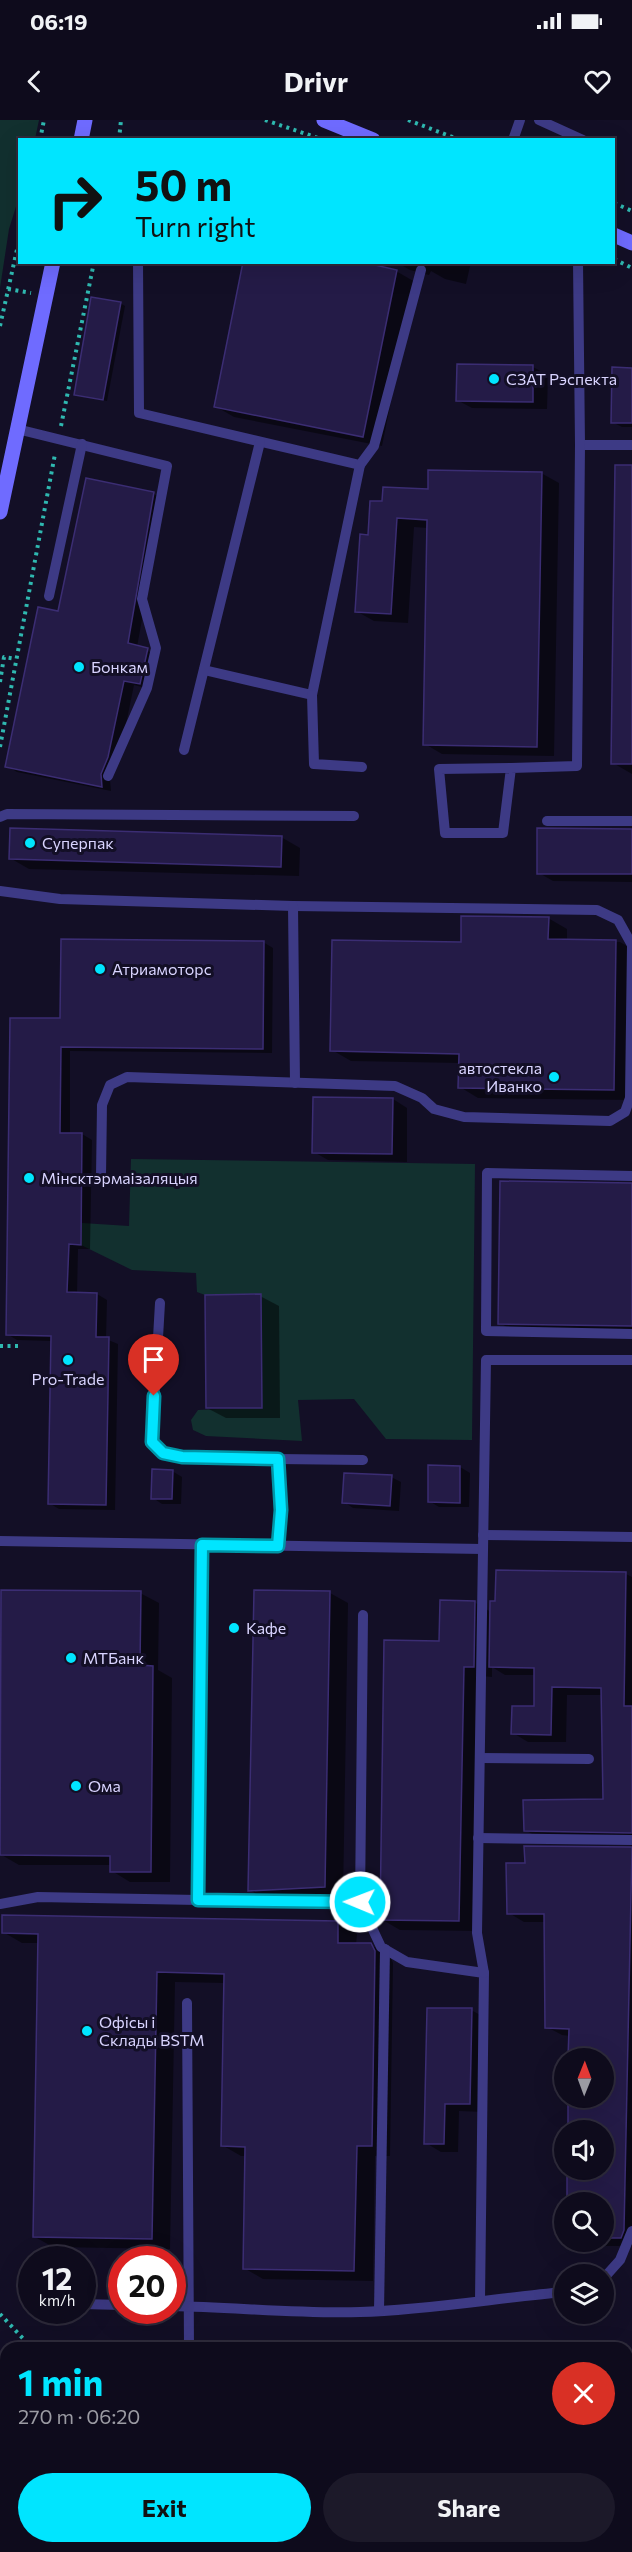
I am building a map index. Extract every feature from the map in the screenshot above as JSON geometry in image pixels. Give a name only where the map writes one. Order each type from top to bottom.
[{"type":"main road","points":[[81,138],[85,120]]},
{"type":"main road","points":[[324,120],[368,138]]},
{"type":"main road","points":[[615,235],[632,243]]},
{"type":"main road","points":[[0,512],[53,264]]},
{"type":"lane","points":[[514,138],[520,120]]},
{"type":"lane","points":[[539,120],[579,138]]},
{"type":"lane","points":[[138,264],[139,413],[360,465]]},
{"type":"lane","points":[[511,768],[503,833],[445,834],[439,769],[577,766],[580,445],[578,264]]},
{"type":"lane","points":[[362,767],[314,764],[312,695],[360,465],[374,446],[422,270]]},
{"type":"lane","points":[[17,429],[167,466],[142,599],[156,648],[147,688],[108,776]]},
{"type":"lane","points":[[184,750],[260,442]]},
{"type":"lane","points":[[49,596],[82,444]]},
{"type":"lane","points":[[580,445],[632,445]]},
{"type":"lane","points":[[204,669],[312,695]]},
{"type":"lane","points":[[0,817],[7,814],[354,816]]},
{"type":"lane","points":[[547,821],[632,821]]},
{"type":"lane","points":[[0,891],[60,899],[293,906],[597,910],[618,920],[632,945],[630,1098],[625,1112],[610,1121],[464,1117],[434,1109],[422,1098],[394,1086],[127,1077],[110,1085],[102,1105],[101,1176]]},
{"type":"lane","points":[[293,906],[295,1083]]},
{"type":"lane","points":[[632,1176],[487,1173],[486,1332],[632,1334]]},
{"type":"lane","points":[[160,1303],[152,1442],[163,1453],[182,1457],[363,1460]]},
{"type":"lane","points":[[480,2300],[484,1973],[477,1933],[486,1360],[632,1360]]},
{"type":"lane","points":[[278,1459],[281,1510],[278,1546]]},
{"type":"lane","points":[[483,1535],[632,1537]]},
{"type":"lane","points":[[0,1541],[483,1549]]},
{"type":"lane","points":[[198,1900],[202,1545]]},
{"type":"lane","points":[[363,1615],[360,1902],[381,1947],[407,1962],[484,1973]]},
{"type":"lane","points":[[480,1758],[589,1760]]},
{"type":"lane","points":[[478,1838],[632,1840]]},
{"type":"lane","points":[[0,1904],[38,1896],[360,1902]]},
{"type":"lane","points":[[379,2311],[385,1949]]},
{"type":"lane","points":[[187,2003],[189,2342]]},
{"type":"lane","points":[[614,2266],[620,2260],[632,2231]]},
{"type":"lane","points":[[189,2306],[358,2312],[435,2308],[480,2300],[554,2293]]},
{"type":"path","points":[[40,138],[44,120]]},
{"type":"path","points":[[119,138],[121,120]]},
{"type":"path","points":[[265,120],[315,138]]},
{"type":"path","points":[[408,120],[455,138]]},
{"type":"path","points":[[615,204],[632,212]]},
{"type":"path","points":[[0,326],[18,245]]},
{"type":"path","points":[[615,260],[632,268]]},
{"type":"path","points":[[0,747],[5,711],[94,264]]},
{"type":"path","points":[[0,682],[4,657],[16,659]]},
{"type":"path","points":[[0,709],[5,711]]},
{"type":"path","points":[[0,1346],[18,1346]]},
{"type":"path","points":[[0,2314],[26,2342]]},
{"type":"green space","points":[[0,120],[39,120],[35,138],[18,138],[18,200],[9,229],[0,288]]},
{"type":"green space","points":[[131,1159],[475,1164],[472,1440],[386,1439],[354,1399],[298,1400],[302,1441],[206,1436],[193,1430],[191,1420],[198,1410],[262,1407],[261,1294],[205,1295],[197,1292],[196,1273],[132,1270],[81,1245],[82,1223],[129,1226]]},
{"type":"building","points":[[243,264],[371,264],[397,270],[363,437],[214,407]]},
{"type":"building","points":[[91,297],[121,302],[103,400],[74,395]]},
{"type":"building","points":[[457,364],[533,365],[533,402],[456,401]]},
{"type":"building","points":[[612,367],[632,368],[632,423],[611,423]]},
{"type":"building","points":[[615,465],[632,465],[632,764],[611,764]]},
{"type":"building","points":[[428,470],[542,472],[537,747],[423,745],[427,520],[397,518],[391,614],[355,612],[360,534],[368,535],[370,501],[382,501],[383,487],[428,489]]},
{"type":"building","points":[[86,478],[154,492],[128,643],[148,648],[140,684],[124,681],[108,757],[101,774],[102,787],[5,767],[38,607],[58,611]]},
{"type":"building","points":[[10,828],[282,836],[281,867],[9,859]]},
{"type":"building","points":[[537,828],[632,829],[632,874],[537,874]]},
{"type":"building","points":[[461,916],[549,917],[548,939],[616,940],[614,1090],[458,1088],[459,1054],[330,1051],[332,940],[461,942]]},
{"type":"building","points":[[61,939],[264,941],[263,1049],[61,1047],[60,1133],[82,1133],[81,1245],[69,1244],[67,1292],[97,1293],[96,1337],[109,1337],[106,1505],[48,1504],[51,1336],[6,1335],[10,1018],[60,1018]]},
{"type":"building","points":[[313,1097],[393,1098],[392,1154],[312,1153]]},
{"type":"building","points":[[500,1181],[632,1183],[632,1326],[498,1324]]},
{"type":"building","points":[[261,1294],[262,1408],[206,1408],[205,1295]]},
{"type":"building","points":[[428,1465],[460,1466],[460,1503],[428,1502]]},
{"type":"building","points":[[152,1469],[173,1470],[172,1499],[151,1499]]},
{"type":"building","points":[[344,1473],[392,1475],[390,1506],[342,1503]]},
{"type":"building","points":[[496,1570],[626,1572],[624,1706],[632,1706],[632,1833],[524,1831],[523,1800],[603,1799],[601,1688],[552,1687],[551,1735],[511,1734],[512,1706],[534,1706],[534,1668],[489,1667],[490,1601],[495,1601]]},
{"type":"building","name":"Ома","points":[[1,1590],[141,1591],[140,1665],[153,1666],[151,1872],[110,1872],[110,1856],[0,1855]]},
{"type":"building","points":[[254,1590],[330,1591],[325,1887],[248,1891]]},
{"type":"building","points":[[440,1600],[475,1601],[474,1667],[464,1667],[459,1921],[380,1920],[384,1640],[439,1641]]},
{"type":"building","points":[[524,1846],[632,1847],[624,2230],[621,2238],[614,2238],[614,2192],[567,2192],[567,2180],[614,2180],[614,2120],[568,2120],[568,2108],[614,2108],[614,2048],[568,2048],[569,2029],[545,2028],[544,1914],[507,1914],[506,1863],[525,1863]]},
{"type":"building","points":[[2,1915],[338,1921],[338,1943],[371,1943],[375,1951],[372,2146],[357,2146],[354,2271],[243,2269],[245,2147],[221,2146],[224,1974],[157,1972],[152,2239],[33,2237],[38,1934],[2,1933]]},
{"type":"building","points":[[427,2008],[472,2008],[470,2104],[445,2104],[444,2144],[424,2144]]},
{"type":"place","name":"СЗАТ Рэспекта","points":[[494,379]]},
{"type":"place","name":"Бонкам","points":[[79,667]]},
{"type":"place","name":"Суперпак","points":[[30,843]]},
{"type":"place","name":"Атриамоторс","points":[[100,969]]},
{"type":"place","name":"автостекла Иванко","points":[[554,1077]]},
{"type":"place","name":"Мінсктэрмаізаляцыя","points":[[29,1178]]},
{"type":"place","name":"Pro-Trade","points":[[68,1360]]},
{"type":"place","name":"Кафе","points":[[234,1628]]},
{"type":"place","name":"МТБанк","points":[[71,1658]]},
{"type":"place","name":"Ома","points":[[76,1786]]},
{"type":"place","name":"Офісы і Склады BSTM","points":[[87,2031]]},
{"type":"route","points":[[154,1396],[152,1442],[163,1453],[182,1457],[278,1459],[281,1510],[278,1546],[202,1545],[198,1900],[360,1902]]}]
